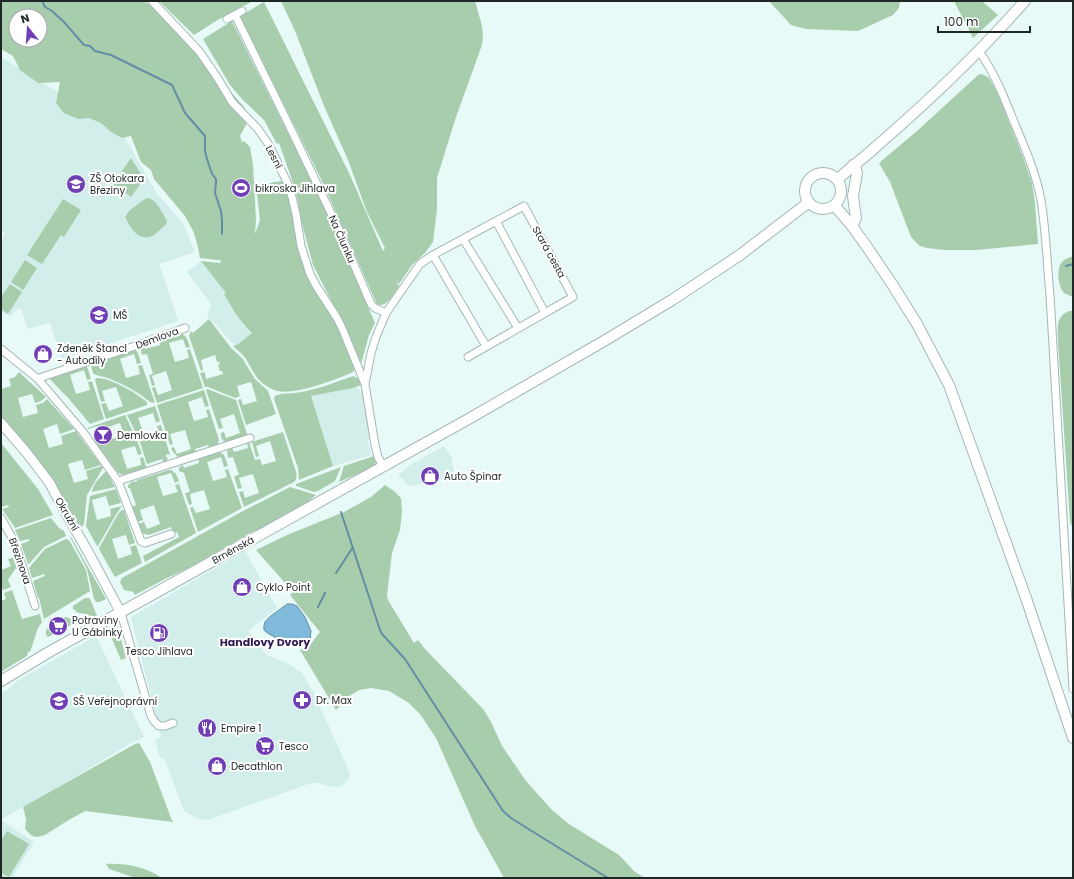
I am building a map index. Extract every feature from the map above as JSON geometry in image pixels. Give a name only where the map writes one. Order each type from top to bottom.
[{"type":"main road","points":[[837,180],[878,145],[979,51],[1025,1]]},
{"type":"main road","points":[[852,226],[856,218],[853,196],[857,173],[853,165]]},
{"type":"main road","points":[[823,174],[837,180],[840,191],[838,201],[830,208],[820,209],[812,206],[806,198],[805,188],[807,183],[814,176],[823,174]]},
{"type":"main road","name":"Brněnská","points":[[1,680],[604,341],[672,300],[740,255],[809,202]]},
{"type":"main road","points":[[834,205],[867,246],[905,304],[949,385],[1026,598],[1073,738]]},
{"type":"street","name":"Lesní","points":[[152,1],[199,51],[232,102],[258,129],[269,145],[287,182],[292,197],[301,246],[310,274],[339,323],[365,384]]},
{"type":"street","points":[[228,19],[242,11]]},
{"type":"street","name":"Na Člunku","points":[[235,15],[292,129],[334,218],[371,304],[375,308],[386,313]]},
{"type":"street","points":[[979,51],[991,69],[1023,142],[1038,185],[1041,202],[1050,294],[1073,689]]},
{"type":"street","name":"Stará cesta","points":[[386,313],[420,264],[433,255],[524,206],[573,297],[468,357]]},
{"type":"street","points":[[496,221],[545,313]]},
{"type":"street","points":[[463,239],[518,328]]},
{"type":"street","points":[[433,255],[486,346]]},
{"type":"street","points":[[383,466],[378,457],[375,444],[365,384],[371,353],[386,313]]},
{"type":"street","name":"Demlova","points":[[38,379],[185,328]]},
{"type":"street","points":[[1,349],[38,379],[83,432],[118,481],[141,541],[145,543],[171,534]]},
{"type":"street","name":"Okružní","points":[[1,423],[49,482],[92,557],[121,613]]},
{"type":"street","points":[[118,481],[250,438]]},
{"type":"street","name":"Březinova","points":[[1,518],[15,543],[35,606]]},
{"type":"street","points":[[121,613],[151,716],[159,726],[165,726],[173,723]]},
{"type":"shaded area","name":"ZŠ Otokara Březiny","points":[[1,57],[71,100],[114,119],[156,192],[184,225],[195,252],[159,264],[178,321],[62,359],[50,323],[28,329],[21,308],[15,310],[13,315],[9,316],[1,311],[1,241],[5,233],[1,230]]},
{"type":"shaded area","points":[[201,261],[226,293],[243,325],[252,333],[236,347],[207,315],[211,304],[187,272]]},
{"type":"shaded area","points":[[358,387],[360,391],[363,392],[368,426],[368,443],[372,455],[333,466],[311,396]]},
{"type":"shaded area","points":[[444,446],[451,456],[455,477],[409,486],[398,475],[410,465]]},
{"type":"shaded area","points":[[245,551],[277,608],[248,631],[266,655],[287,663],[302,673],[314,693],[350,774],[343,785],[339,787],[311,783],[208,820],[196,818],[184,811],[165,760],[159,756],[155,739],[161,737],[131,617]]},
{"type":"shaded area","points":[[96,636],[144,737],[1,819],[1,693],[10,688],[17,681]]},
{"type":"shaded area","points":[[1,820],[34,842],[12,878],[1,878]]},
{"type":"green space","points":[[1,1],[141,1],[148,3],[157,9],[245,108],[247,123],[240,136],[242,142],[244,141],[250,147],[253,165],[256,219],[255,234],[260,220],[257,194],[263,187],[272,183],[284,181],[287,183],[299,204],[279,143],[277,144],[264,120],[230,85],[203,39],[232,21],[318,193],[375,323],[369,335],[362,361],[358,362],[352,355],[354,371],[302,390],[282,392],[268,387],[261,381],[255,375],[245,357],[233,346],[237,345],[252,333],[233,310],[224,294],[226,293],[201,261],[220,263],[221,260],[200,258],[194,233],[185,216],[154,179],[151,170],[141,162],[131,136],[122,138],[111,132],[101,123],[89,118],[78,119],[64,113],[56,103],[60,82],[38,83],[20,70],[13,56],[1,49]],"holes":[[[300,215],[313,265],[335,308],[321,289],[301,253],[299,232]]]},
{"type":"green space","points":[[159,1],[253,1],[194,35]]},
{"type":"green space","points":[[281,1],[475,1],[482,26],[482,45],[455,120],[437,178],[437,209],[433,242],[425,253],[412,265],[399,284],[396,280],[399,286],[385,304],[378,305],[376,302],[322,181],[240,16],[264,2],[350,175],[383,251],[385,248],[367,212],[348,160],[324,106],[295,31]]},
{"type":"green space","points":[[769,1],[900,1],[899,8],[893,15],[858,31],[806,29],[791,25]]},
{"type":"green space","points":[[954,1],[982,1],[998,15],[973,38]]},
{"type":"green space","points":[[980,74],[989,78],[998,94],[1032,183],[1038,244],[976,250],[944,250],[920,246],[911,237],[890,182],[879,163]]},
{"type":"green space","points":[[131,158],[144,179],[131,197],[113,184]]},
{"type":"green space","points":[[148,198],[157,204],[167,221],[166,224],[154,235],[144,237],[136,234],[125,217],[130,210]]},
{"type":"green space","points":[[63,199],[81,210],[64,237],[61,235],[42,264],[27,255]]},
{"type":"green space","points":[[1073,256],[1073,297],[1064,293],[1062,290],[1058,273],[1060,265],[1063,261]]},
{"type":"green space","points":[[25,260],[37,268],[23,290],[11,282]]},
{"type":"green space","points":[[10,284],[22,292],[8,314],[1,309],[1,297]]},
{"type":"green space","points":[[1069,311],[1073,311],[1073,529],[1070,522],[1058,341],[1059,320],[1061,316]]},
{"type":"green space","points":[[209,319],[231,348],[242,358],[255,379],[268,391],[276,414],[246,425],[238,400],[241,399],[243,405],[257,401],[251,382],[237,386],[240,396],[235,398],[205,387],[200,373],[205,373],[206,379],[223,374],[218,365],[220,364],[217,362],[215,355],[201,360],[203,370],[201,371],[189,336],[191,331],[193,333]]},
{"type":"green space","points":[[180,333],[186,337],[190,347],[186,348],[183,339],[169,343],[175,362],[189,358],[187,350],[190,349],[203,388],[157,403],[152,388],[155,387],[158,395],[172,390],[166,371],[152,376],[155,385],[152,386],[149,375],[153,374],[147,354],[142,355],[141,349],[144,346],[145,349],[160,345],[159,340]]},
{"type":"green space","points":[[135,349],[141,363],[137,364],[134,354],[120,359],[126,378],[140,374],[138,366],[142,365],[155,403],[150,402],[126,386],[93,373],[91,366],[93,361],[94,365],[108,361],[107,356]]},
{"type":"green space","points":[[85,365],[91,379],[87,380],[84,370],[70,375],[76,394],[90,390],[88,382],[92,381],[104,419],[90,424],[47,376]]},
{"type":"green space","points":[[19,372],[46,397],[35,403],[32,394],[18,398],[23,417],[38,413],[36,405],[43,403],[47,399],[74,429],[60,434],[57,424],[43,429],[49,448],[63,444],[61,436],[76,431],[101,465],[85,470],[82,460],[68,464],[74,483],[88,479],[86,471],[102,466],[103,468],[87,495],[84,524],[81,528],[55,485],[18,437],[1,418],[1,389],[11,386],[9,379],[15,377]]},
{"type":"green space","points":[[353,376],[359,379],[362,385],[311,396],[333,466],[299,480],[298,468],[274,399],[275,396],[309,390]]},
{"type":"green space","points":[[96,378],[102,378],[123,386],[147,402],[147,405],[106,419],[101,404],[106,403],[109,411],[123,406],[116,387],[102,391],[105,401],[101,402],[95,380]]},
{"type":"green space","points":[[207,389],[236,400],[248,437],[231,442],[224,441],[222,439],[221,433],[224,432],[226,438],[240,433],[234,414],[220,419],[223,428],[219,429],[206,390]]},
{"type":"green space","points":[[204,390],[209,406],[205,407],[202,397],[188,402],[194,421],[208,417],[206,410],[209,409],[219,440],[217,446],[210,449],[208,445],[195,449],[196,453],[178,457],[171,448],[174,447],[177,454],[191,449],[185,430],[170,434],[173,444],[170,445],[157,405]]},
{"type":"green space","points":[[155,406],[160,421],[156,423],[153,413],[138,418],[145,437],[159,433],[157,426],[161,425],[170,455],[166,454],[166,457],[168,458],[164,463],[162,459],[147,464],[139,439],[127,415]]},
{"type":"green space","points":[[125,415],[142,454],[138,455],[135,446],[121,450],[127,469],[141,465],[140,458],[143,457],[147,469],[128,475],[117,472],[93,439],[95,437],[101,438],[102,442],[124,435],[120,423],[99,430],[97,426],[87,428]]},
{"type":"green space","points":[[283,432],[296,472],[296,480],[244,507],[239,492],[243,491],[245,498],[259,493],[253,474],[239,478],[242,488],[238,489],[234,476],[239,475],[233,457],[228,458],[227,451],[232,448],[234,452],[248,448],[247,443],[249,442],[255,460],[260,459],[262,465],[276,461],[270,441],[256,446],[259,456],[256,457],[252,442]]},
{"type":"green space","points":[[1,443],[38,489],[53,515],[15,528],[2,509],[9,507],[8,505],[1,507]]},
{"type":"green space","points":[[219,452],[224,455],[228,466],[224,467],[221,457],[207,462],[213,481],[227,477],[225,470],[228,469],[242,508],[198,532],[190,508],[193,507],[196,513],[210,509],[204,490],[190,494],[192,504],[189,505],[185,493],[190,492],[184,473],[179,471],[179,469],[183,465],[184,468],[199,463],[198,459]]},
{"type":"green space","points":[[374,456],[377,457],[375,465],[339,482],[344,466]]},
{"type":"green space","points":[[341,467],[335,481],[318,491],[314,492],[296,486],[296,484]]},
{"type":"green space","points":[[172,470],[174,473],[175,472],[179,481],[175,483],[171,473],[157,477],[163,496],[178,492],[175,485],[179,484],[196,533],[145,562],[143,556],[179,537],[177,532],[173,533],[171,527],[149,535],[141,533],[138,524],[144,522],[147,529],[160,524],[154,505],[140,510],[143,520],[137,522],[132,507],[136,505],[128,485],[133,481],[134,482]]},
{"type":"green space","points":[[105,472],[107,472],[115,487],[92,492],[96,482]]},
{"type":"green space","points":[[385,485],[401,498],[402,512],[400,530],[392,553],[387,595],[388,600],[414,643],[418,640],[484,710],[502,746],[526,781],[552,810],[569,824],[619,855],[635,872],[645,878],[504,878],[475,826],[436,738],[420,714],[409,703],[389,691],[371,688],[359,690],[349,696],[336,710],[300,650],[310,645],[320,632],[290,595],[293,592],[256,550],[287,535],[344,512],[371,497]]},
{"type":"green space","points":[[290,487],[316,495],[304,505],[265,527],[250,533],[193,566],[135,595],[133,592],[124,590],[120,582],[122,578],[243,511]]},
{"type":"green space","points":[[116,489],[121,503],[109,506],[106,496],[92,500],[97,520],[111,516],[110,509],[122,506],[97,546],[86,526],[90,496]]},
{"type":"green space","points":[[124,510],[135,543],[129,545],[126,535],[112,539],[118,559],[132,554],[130,547],[136,545],[142,563],[115,577],[99,548],[118,514]]},
{"type":"green space","points":[[51,518],[59,528],[64,531],[66,536],[44,547],[28,564],[21,544],[29,541],[29,539],[20,541],[15,530]]},
{"type":"green space","points":[[70,537],[106,599],[96,602],[94,599],[87,569]]},
{"type":"green space","points":[[66,539],[69,540],[86,570],[90,591],[44,619],[33,581],[45,576],[44,574],[32,578],[29,568],[45,549]]},
{"type":"green space","points":[[16,557],[20,567],[15,569],[8,580],[11,587],[3,590],[1,584],[1,570],[11,566],[8,559]]},
{"type":"green space","points":[[12,590],[22,619],[40,614],[42,622],[38,628],[30,652],[29,651],[27,654],[28,655],[1,672],[1,601],[6,599],[4,593]]},
{"type":"green space","points":[[85,598],[89,598],[91,601],[97,616],[76,612],[73,609],[73,606]]},
{"type":"green space","points":[[66,617],[71,619],[71,625],[48,637],[46,635],[46,630],[48,628],[50,632],[62,626],[60,622],[62,620],[61,618]]},
{"type":"green space","points":[[119,635],[121,639],[126,658],[121,660],[112,639]]},
{"type":"green space","points":[[139,743],[150,762],[173,822],[85,811],[45,835],[37,837],[32,836],[25,829],[26,819],[23,807]]},
{"type":"green space","points":[[7,831],[29,844],[9,877],[1,873],[1,840]]},
{"type":"green space","points":[[106,864],[135,866],[156,874],[162,878],[136,878],[109,869]]},
{"type":"water","points":[[287,604],[297,606],[305,617],[311,631],[310,640],[305,644],[296,645],[286,642],[264,630],[265,622]]},
{"type":"waterway","points":[[42,1],[45,7],[64,22],[84,45],[90,46],[95,51],[111,55],[172,85],[185,113],[205,136],[205,151],[207,159],[212,174],[216,179],[215,193],[221,211],[222,234]]},
{"type":"waterway","points":[[1066,266],[1073,264]]},
{"type":"waterway","points":[[341,512],[382,634],[405,659],[503,811],[511,818],[608,878]]},
{"type":"waterway","points":[[336,573],[353,547]]},
{"type":"waterway","points":[[318,607],[325,593]]},
{"type":"place","name":"ZŠ Otokara Březiny","points":[[76,184]]},
{"type":"place","name":"bikroska Jihlava","points":[[241,188]]},
{"type":"place","name":"MŠ","points":[[99,315]]},
{"type":"place","name":"Zdeněk Štancl - Autodíly","points":[[43,354]]},
{"type":"place","name":"Demlovka","points":[[103,435]]},
{"type":"place","name":"Auto Špinar","points":[[430,476]]},
{"type":"place","name":"Cyklo Point","points":[[242,587]]},
{"type":"place","name":"Potraviny U Gábinky","points":[[58,626]]},
{"type":"place","name":"Tesco Jihlava","points":[[159,633]]},
{"type":"place","name":"Dr. Max","points":[[302,700]]},
{"type":"place","name":"SŠ Veřejnoprávní","points":[[59,701]]},
{"type":"place","name":"Empire 1","points":[[207,728]]},
{"type":"place","name":"Tesco","points":[[265,746]]},
{"type":"place","name":"Decathlon","points":[[217,766]]},
{"type":"district","name":"Handlovy Dvory","points":[[265,642]]}]
